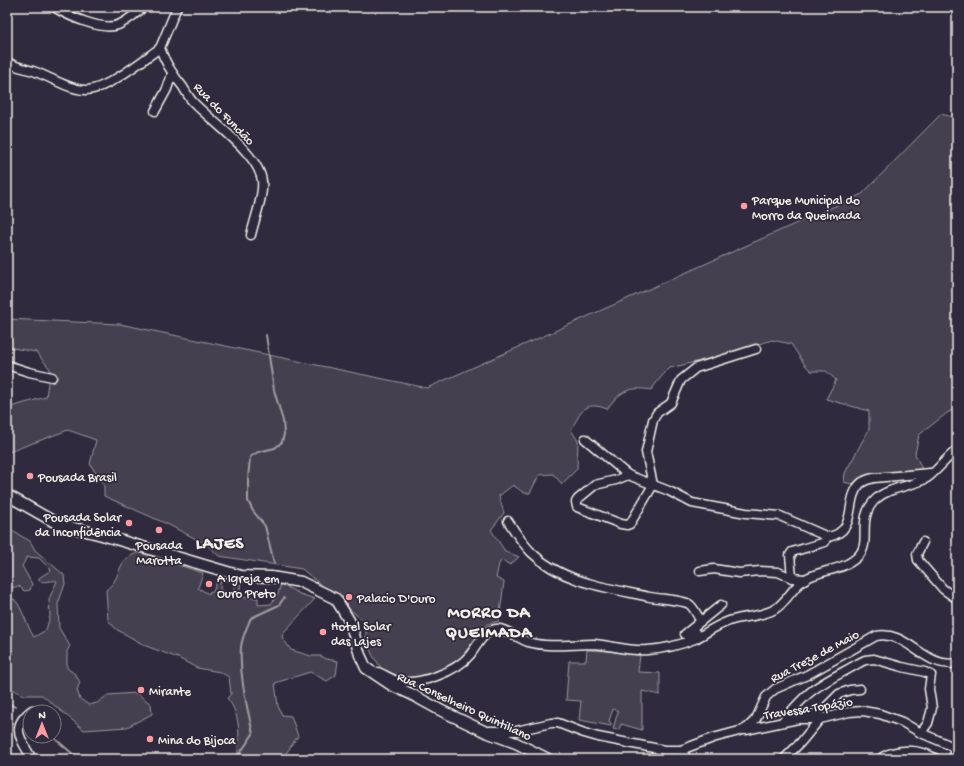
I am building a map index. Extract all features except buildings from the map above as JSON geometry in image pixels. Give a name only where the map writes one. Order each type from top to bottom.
[{"type":"main road","points":[[7,495],[58,524],[102,535],[241,576],[271,577],[301,582],[336,599],[350,622],[360,655],[366,668]]},
{"type":"main road","name":"Rua Conselheiro Quintiliano","points":[[366,668],[393,686],[440,710],[486,732],[516,743],[548,759]]},
{"type":"street","points":[[54,7],[82,20],[108,27],[118,25],[127,20],[144,7]]},
{"type":"street","points":[[7,62],[21,69],[35,72],[67,85],[85,90],[97,88],[112,81],[160,48],[177,11],[177,7]]},
{"type":"street","name":"Rua do Fundão","points":[[160,48],[172,74],[192,100],[240,146],[252,159],[260,172],[262,190],[251,235]]},
{"type":"street","points":[[155,111],[167,89],[172,74]]},
{"type":"street","points":[[628,475],[616,480],[595,485],[576,502],[577,507],[627,525],[635,517],[653,485],[646,452],[652,422],[657,413],[671,403],[681,380],[696,368],[756,349]]},
{"type":"street","points":[[7,365],[52,377]]},
{"type":"street","points":[[585,439],[628,475],[669,491],[692,503],[746,513],[780,516],[828,537],[837,534],[846,526],[856,490],[860,484],[866,480],[933,473]]},
{"type":"street","points":[[721,605],[686,633],[685,636],[743,617],[770,612],[780,606],[793,589],[805,579],[838,568],[856,558],[864,547],[865,516],[871,505],[880,496],[919,481],[933,473],[957,450]]},
{"type":"street","points":[[508,521],[531,552],[556,570],[586,583],[688,603],[693,607],[701,621]]},
{"type":"street","points":[[792,578],[790,555],[792,552],[825,542]]},
{"type":"street","points":[[923,542],[917,554],[918,560],[943,589],[957,599]]},
{"type":"street","points":[[700,571],[714,569],[739,573],[753,570],[770,571],[778,572],[792,578],[805,579]]},
{"type":"street","points":[[366,668],[398,681],[423,679],[440,675],[461,664],[487,633],[500,628],[520,639],[541,645],[594,644],[637,651],[658,649],[688,642],[722,624]]},
{"type":"street","name":"Rua Treze de Maio","points":[[486,732],[516,731],[551,723],[558,723],[598,737],[664,750],[681,750],[713,738],[743,730],[756,719],[766,697],[775,688],[806,675],[882,634],[893,636],[931,660],[941,663],[957,663]]},
{"type":"street","points":[[783,721],[812,690],[859,663],[865,660],[874,659],[925,672],[931,675],[929,690],[932,708],[928,723],[921,733]]},
{"type":"street","points":[[798,719],[824,709],[839,694],[850,690],[860,689]]},
{"type":"street","name":"Travessa Topázio","points":[[743,730],[783,721],[820,719],[849,712],[863,711],[889,717],[902,722],[921,733],[956,748]]},
{"type":"street","points":[[22,719],[19,728],[22,740]]},
{"type":"street","points":[[784,759],[801,742],[820,719]]},
{"type":"street","points":[[24,744],[32,759]]},
{"type":"street","points":[[928,746],[935,759]]},
{"type":"street","points":[[954,759],[956,748]]},
{"type":"street","points":[[681,750],[687,759]]},
{"type":"street","points":[[880,759],[892,753],[912,751],[921,752],[935,759]]},
{"type":"shaded area","points":[[941,114],[957,118],[957,408],[947,413],[919,435],[915,454],[922,469],[901,471],[851,484],[844,482],[845,473],[869,429],[869,411],[826,399],[836,380],[826,371],[811,371],[805,365],[791,344],[772,340],[720,356],[670,368],[651,390],[637,389],[626,391],[616,398],[607,409],[593,406],[584,409],[571,430],[578,441],[577,469],[562,484],[553,474],[539,475],[530,493],[524,493],[513,485],[499,496],[504,513],[491,530],[505,551],[519,557],[510,565],[502,560],[499,564],[496,578],[504,582],[499,621],[487,624],[459,660],[447,669],[415,678],[397,678],[382,669],[373,656],[366,641],[366,623],[302,569],[219,556],[206,544],[167,524],[104,496],[104,486],[90,464],[96,440],[68,430],[9,452],[7,451],[7,408],[46,397],[50,369],[36,352],[7,347],[7,319],[120,324],[427,388],[862,194]]},
{"type":"shaded area","points":[[7,528],[30,541],[35,550],[64,575],[65,584],[58,604],[59,628],[70,646],[67,651],[67,668],[75,674],[80,682],[77,690],[80,699],[89,705],[97,703],[108,695],[136,693],[151,704],[152,714],[127,727],[84,730],[62,712],[62,704],[53,704],[42,695],[23,695],[7,686],[7,600],[14,599],[17,602],[34,637],[46,630],[50,616],[49,599],[57,581],[39,581],[39,578],[51,570],[39,558],[27,557],[22,566],[32,584],[30,590],[24,591],[19,586],[7,589]]},
{"type":"shaded area","points":[[139,552],[203,573],[198,588],[209,594],[210,591],[213,592],[218,577],[241,580],[239,597],[258,598],[258,605],[271,604],[278,594],[281,584],[300,594],[315,599],[283,633],[282,637],[291,650],[311,656],[321,656],[326,659],[338,661],[336,675],[327,681],[310,672],[275,683],[278,706],[282,715],[291,716],[298,736],[287,752],[279,759],[237,758],[239,734],[235,712],[227,698],[231,694],[229,677],[220,672],[197,668],[178,658],[146,646],[116,629],[108,620],[106,590],[114,581],[125,560]],"holes":[[[221,580],[235,582],[233,593],[230,592],[229,598],[222,597],[223,591],[220,591]]]},
{"type":"shaded area","points":[[587,650],[640,655],[638,672],[660,673],[660,695],[642,691],[642,730],[621,724],[619,730],[613,729],[618,711],[613,709],[609,721],[611,726],[579,720],[581,701],[566,700],[569,661],[586,661]]},
{"type":"waterway","points":[[266,335],[274,390],[283,421],[284,434],[282,442],[275,448],[258,452],[250,457],[248,501],[253,511],[265,526],[274,563]]},
{"type":"waterway","points":[[236,759],[253,734],[242,680],[242,640],[251,618],[279,605],[284,598]]},
{"type":"waterway","points":[[7,702],[15,707]]},
{"type":"waterway","points":[[61,744],[74,755]]},
{"type":"place","name":"Parque Municipal do Morro da Queimada","points":[[744,206]]},
{"type":"place","name":"Pousada Brasil","points":[[30,476]]},
{"type":"place","name":"Pousada Solar da Inconfidência","points":[[129,523]]},
{"type":"place","name":"Pousada Marotta","points":[[159,530]]},
{"type":"place","name":"A Igreja em Ouro Preto","points":[[209,584]]},
{"type":"place","name":"Palacio D'Ouro","points":[[349,597]]},
{"type":"place","name":"Hotel Solar das Lajes","points":[[323,632]]},
{"type":"place","name":"Mirante","points":[[141,690]]},
{"type":"place","name":"Mina do Bijoca","points":[[150,739]]},
{"type":"district","name":"LAJES","points":[[220,542]]},
{"type":"district","name":"MORRO DA QUEIMADA","points":[[489,621]]}]
